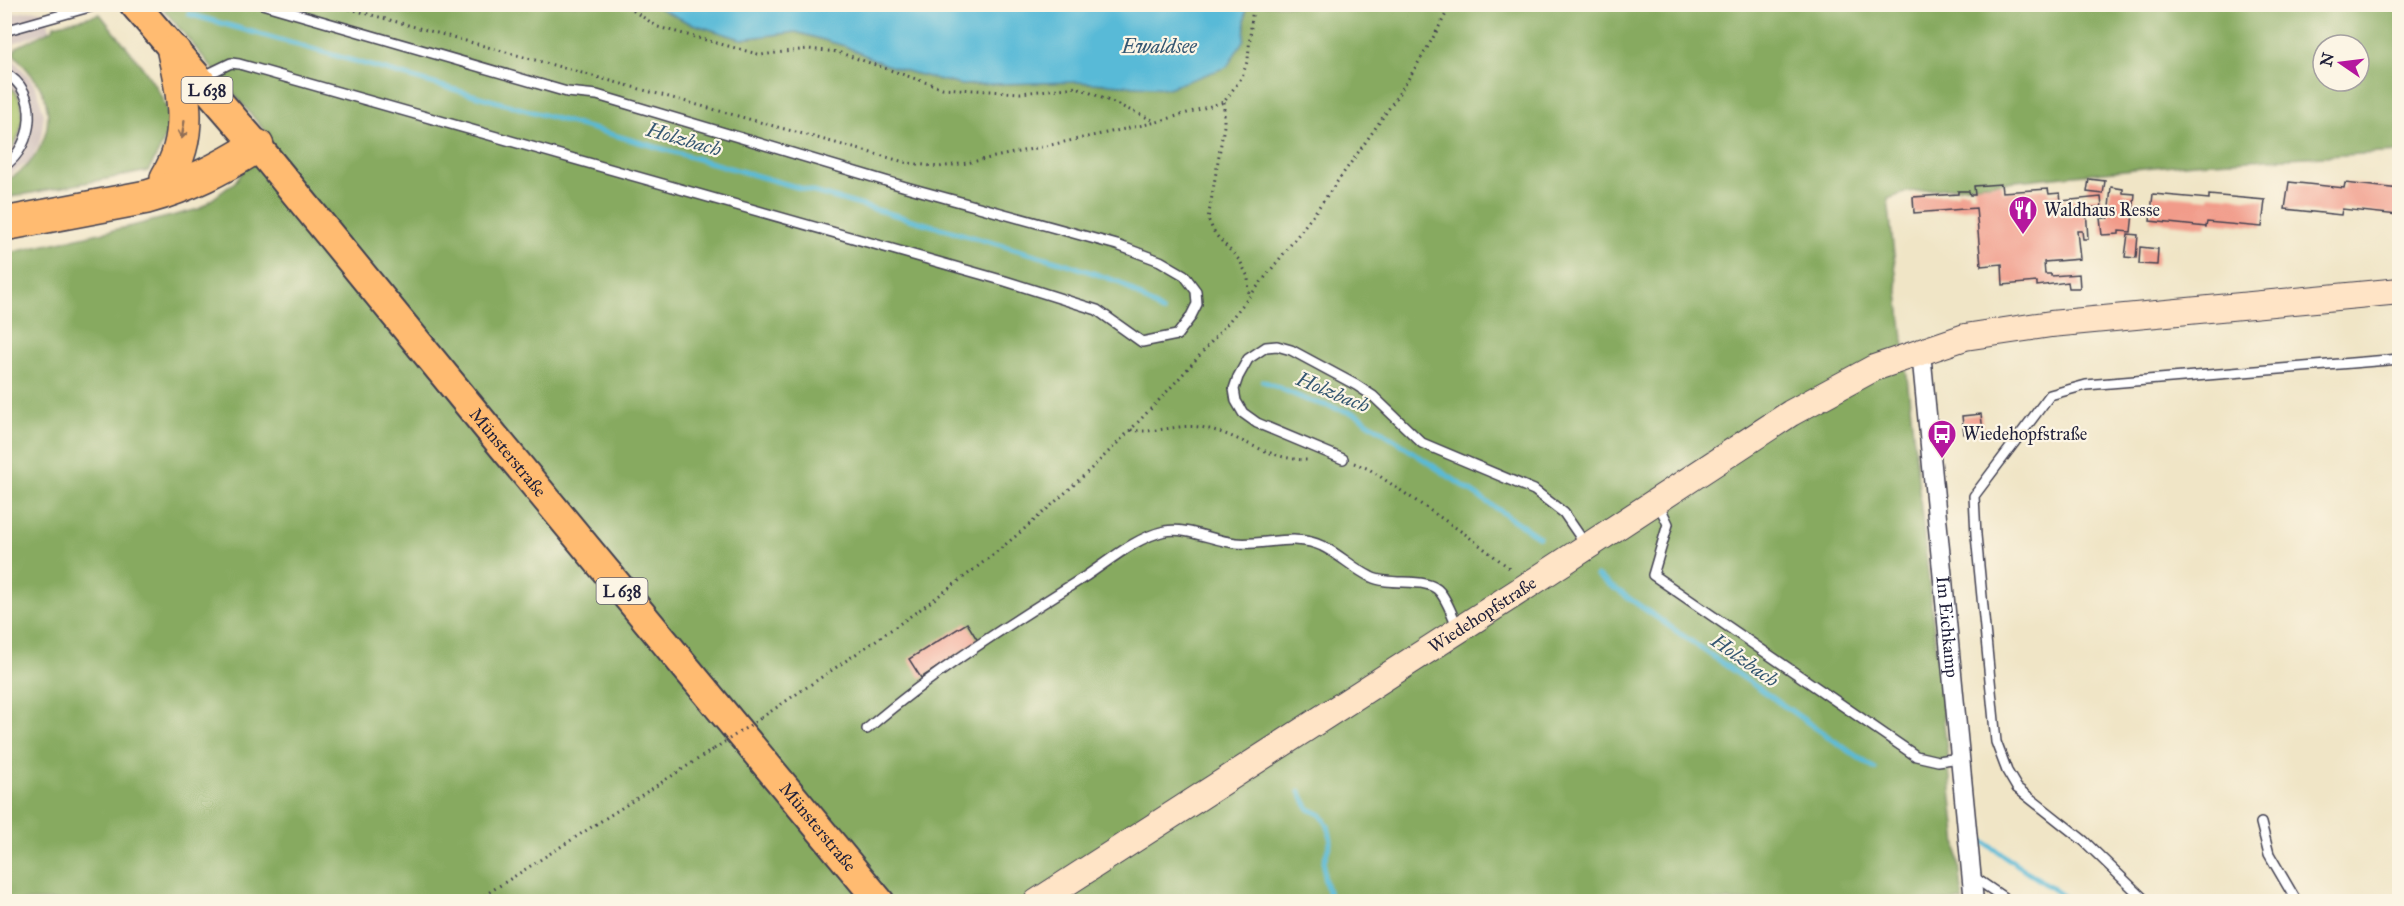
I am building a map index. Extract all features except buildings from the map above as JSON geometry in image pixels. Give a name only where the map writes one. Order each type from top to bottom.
[{"type":"highway","points":[[167,178],[181,144],[185,112],[174,52]]},
{"type":"highway","points":[[99,205],[144,190],[249,137]]},
{"type":"highway","points":[[4,224],[170,191],[217,171],[249,137]]},
{"type":"main road","name":"Münsterstraße","points":[[134,4],[249,137],[880,902]]},
{"type":"main road","name":"Wiedehopfstraße","points":[[1037,902],[1459,631],[1791,413],[1874,368],[1965,337],[2051,324],[2400,291]]},
{"type":"street","name":"Im Eichkamp","points":[[1921,352],[1974,902]]},
{"type":"lane","points":[[4,36],[8,30],[100,4]]},
{"type":"lane","points":[[197,79],[231,63],[239,64],[1005,280],[1097,310],[1142,342],[1177,335],[1197,304],[1197,291],[1184,275],[1160,261],[1117,245],[906,187],[597,95],[567,92],[262,4]]},
{"type":"lane","points":[[4,73],[19,83],[24,92],[30,118],[20,153],[4,166]]},
{"type":"lane","points":[[1343,459],[1257,423],[1243,413],[1236,401],[1234,388],[1248,359],[1266,347],[1278,346],[1291,350],[1356,385],[1373,396],[1422,442],[1534,490],[1564,513],[1588,547]]},
{"type":"lane","points":[[2147,902],[2084,841],[2017,788],[2007,771],[1996,742],[1974,496],[2050,395],[2086,385],[2400,359]]},
{"type":"lane","points":[[1657,501],[1668,524],[1653,575],[1916,756],[1938,761],[1959,758]]},
{"type":"lane","points":[[867,729],[905,696],[1059,593],[1147,537],[1166,531],[1182,531],[1235,543],[1298,540],[1321,545],[1372,578],[1396,584],[1420,582],[1439,590],[1459,631]]},
{"type":"lane","points":[[2261,823],[2269,854],[2297,902]]},
{"type":"lane","points":[[1972,876],[2010,902]]},
{"type":"path","points":[[332,4],[908,163],[939,166],[967,163],[1157,122],[1224,102]]},
{"type":"path","points":[[623,4],[658,27],[761,55],[808,49],[838,52],[942,88],[1021,93],[1077,87],[1157,122]]},
{"type":"path","points":[[1249,298],[1248,277],[1240,261],[1215,234],[1208,219],[1224,126],[1224,102],[1242,77],[1248,59],[1253,4]]},
{"type":"path","points":[[474,902],[714,749],[944,593],[1059,498],[1131,430],[1249,298],[1298,238],[1397,99],[1451,4]]},
{"type":"path","points":[[1131,430],[1142,432],[1174,427],[1202,428],[1269,454],[1290,459],[1343,459],[1370,469],[1465,534],[1530,584]]},
{"type":"shaded area","points":[[36,10],[46,12],[50,30],[14,43],[11,52],[12,58],[30,78],[37,90],[44,114],[42,132],[39,145],[30,161],[5,178],[4,15]]},
{"type":"green space","points":[[160,5],[653,5],[687,22],[741,39],[796,32],[845,46],[884,64],[961,85],[1077,82],[1167,88],[1244,39],[1246,5],[2399,5],[2399,152],[2194,163],[1907,192],[1888,199],[1963,901],[5,901],[4,254],[199,209],[235,182],[269,136]]},
{"type":"green space","points":[[100,14],[148,76],[164,102],[169,121],[166,136],[159,151],[148,171],[5,198],[5,181],[17,174],[35,155],[42,144],[48,118],[42,91],[13,53],[17,47],[53,29],[54,25]]},
{"type":"green space","points":[[4,84],[13,90],[22,107],[17,140],[5,156]]},
{"type":"water","name":"Ewaldsee","points":[[653,5],[1246,5],[1244,39],[1227,67],[1168,88],[1077,82],[961,85],[884,64],[845,46],[796,32],[741,39],[687,22]]},
{"type":"waterway","name":"Holzbach","points":[[189,14],[1067,264],[1119,282],[1163,312]]},
{"type":"waterway","name":"Holzbach","points":[[1263,381],[1307,400],[1356,414],[1539,537]]},
{"type":"waterway","name":"Holzbach","points":[[1597,576],[1875,769]]},
{"type":"waterway","points":[[1300,792],[1309,809],[1321,815],[1328,826],[1331,840],[1324,861],[1324,877],[1331,902]]},
{"type":"waterway","name":"Holzbach","points":[[1984,842],[2072,902]]},
{"type":"place","name":"Waldhaus Resse","points":[[2023,236]]},
{"type":"place","name":"Wiedehopfstraße","points":[[1942,460]]}]
